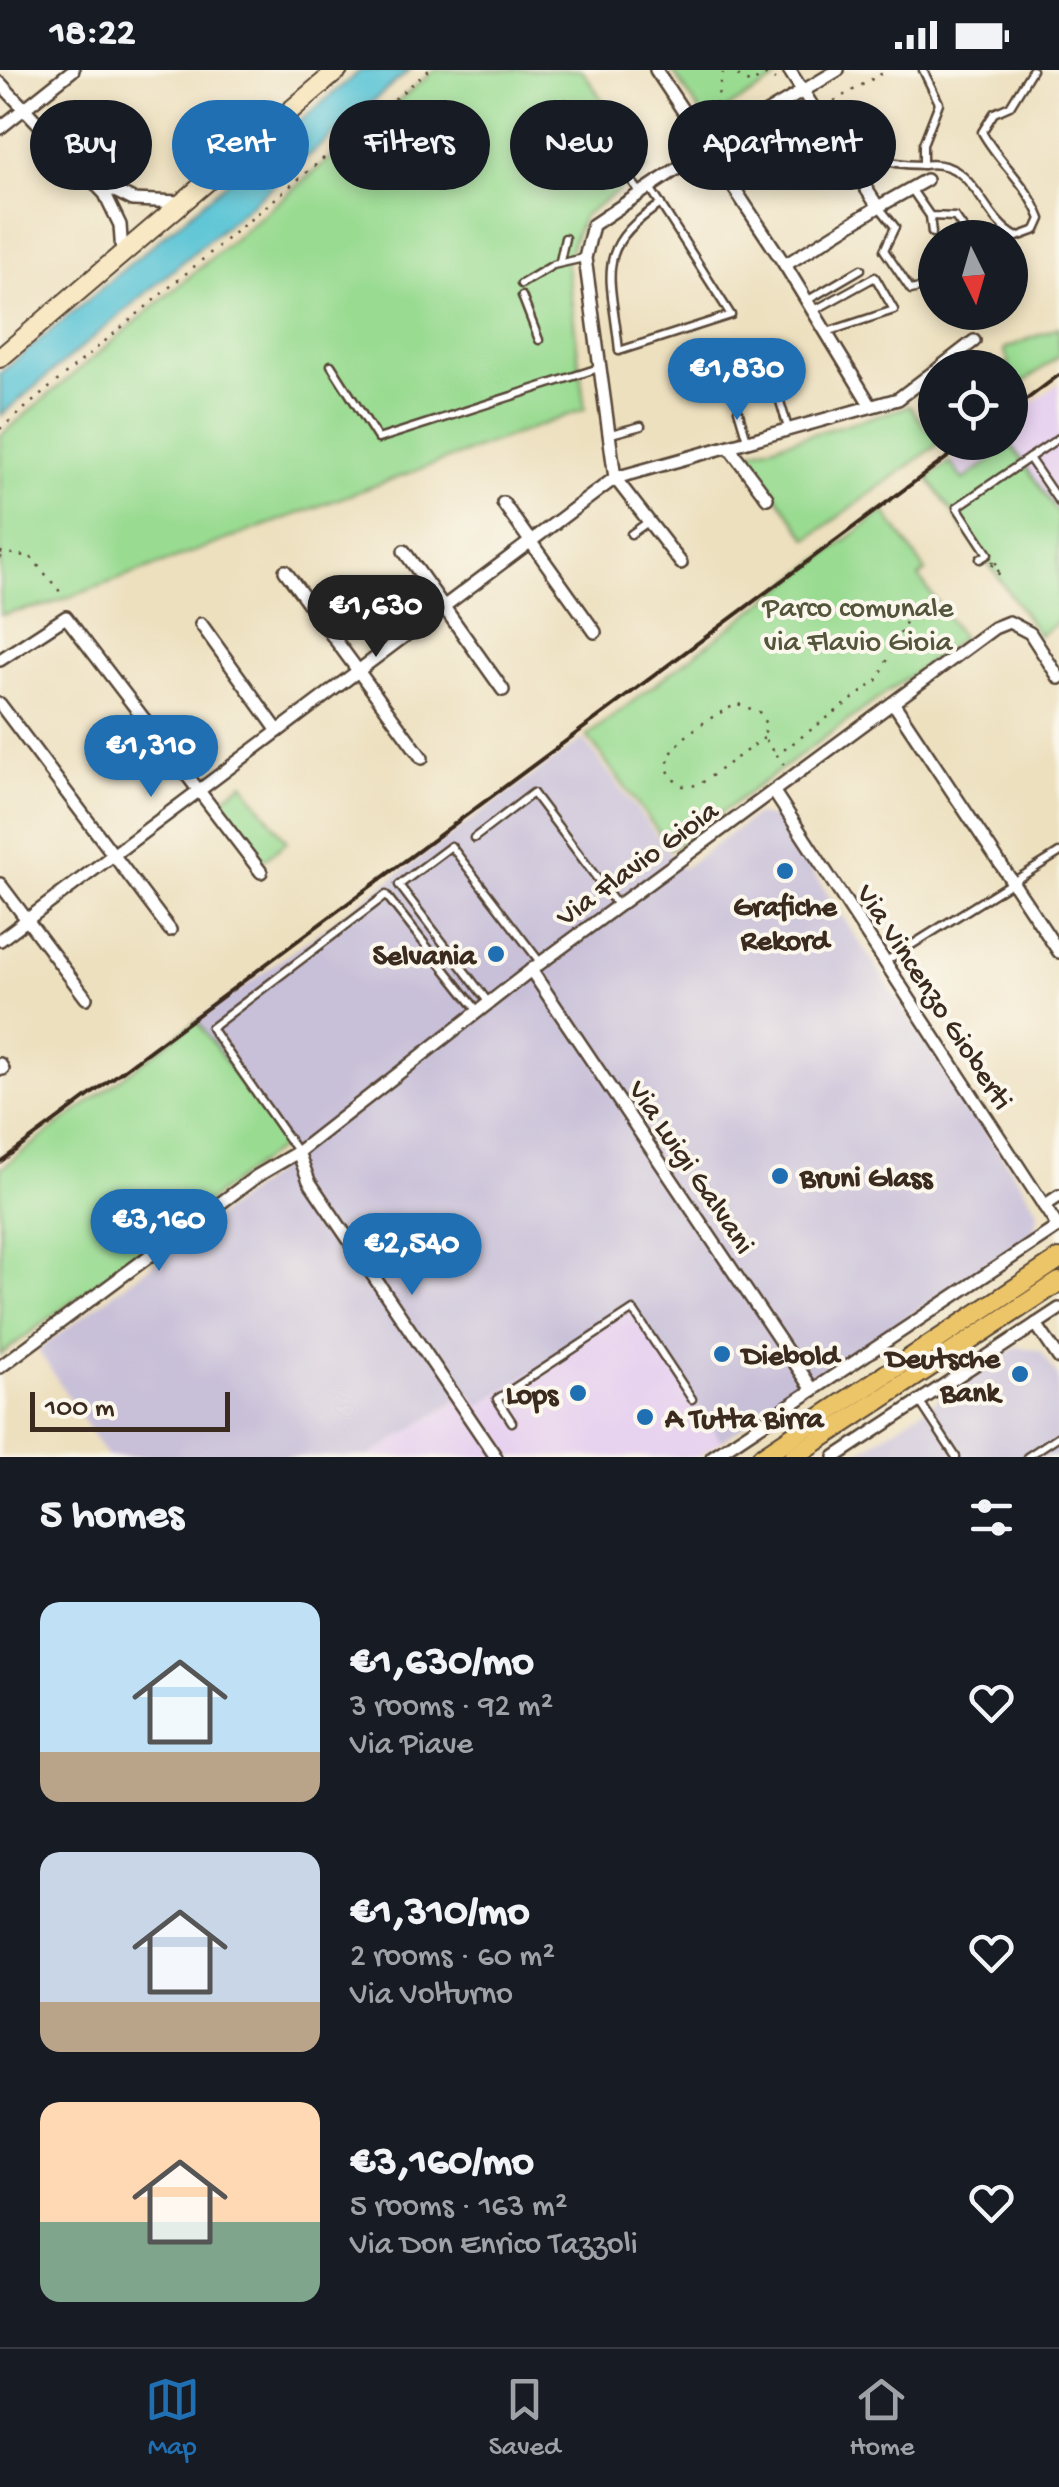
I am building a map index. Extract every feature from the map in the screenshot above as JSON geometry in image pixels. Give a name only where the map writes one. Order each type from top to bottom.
[{"type":"main road","points":[[0,358],[338,70]]},
{"type":"main road","points":[[761,1457],[1059,1259]]},
{"type":"main road","points":[[793,1457],[1059,1282]]},
{"type":"street","points":[[0,128],[73,70]]},
{"type":"street","points":[[656,70],[676,100]]},
{"type":"street","points":[[789,70],[878,207]]},
{"type":"street","points":[[788,100],[838,70]]},
{"type":"street","points":[[0,82],[30,113]]},
{"type":"street","points":[[784,265],[926,180]]},
{"type":"street","points":[[101,190],[116,213],[122,254]]},
{"type":"street","points":[[114,190],[132,200],[184,202]]},
{"type":"street","points":[[641,190],[593,225],[585,258],[615,478],[682,563]]},
{"type":"street","points":[[735,190],[870,406]]},
{"type":"street","points":[[962,350],[974,341]]},
{"type":"street","points":[[0,940],[615,478],[898,399],[918,384]]},
{"type":"street","points":[[728,447],[767,498]]},
{"type":"street","points":[[503,504],[595,632]]},
{"type":"street","points":[[404,551],[503,690]]},
{"type":"street","points":[[284,571],[422,758]]},
{"type":"street","points":[[0,660],[66,617],[261,872]]},
{"type":"street","name":"Via Flavio Gioia","points":[[0,1367],[257,1176],[298,1152],[536,967],[1009,622],[1030,633],[1059,678]]},
{"type":"street","points":[[201,624],[278,731]]},
{"type":"street","points":[[0,704],[170,930]]},
{"type":"street","points":[[894,704],[1059,952]]},
{"type":"street","name":"Via Vincenzo Gioberti","points":[[774,792],[1058,1227]]},
{"type":"street","points":[[0,884],[86,998]]},
{"type":"street","name":"Via Luigi Galvani","points":[[536,967],[813,1390]]},
{"type":"street","points":[[298,1152],[308,1180],[496,1457]]},
{"type":"street","points":[[1044,1206],[1059,1196]]},
{"type":"street","points":[[712,1457],[1058,1227]]},
{"type":"street","points":[[835,1457],[1059,1309]]},
{"type":"street","points":[[1036,1324],[1059,1358]]},
{"type":"lane","points":[[923,164],[924,144],[939,103],[924,70]]},
{"type":"lane","points":[[896,163],[940,162],[968,178],[1010,233],[1023,236],[1036,230],[1039,212],[1007,162],[992,152],[982,132],[994,113],[1010,106],[1032,70]]},
{"type":"lane","points":[[911,189],[930,220]]},
{"type":"lane","points":[[646,190],[660,204],[731,315],[615,352],[613,250],[626,227],[660,204]]},
{"type":"lane","points":[[878,207],[895,227],[884,250],[910,290],[918,288]]},
{"type":"lane","points":[[930,216],[958,220]]},
{"type":"lane","points":[[560,262],[565,238]]},
{"type":"lane","points":[[521,284],[560,262],[585,258]]},
{"type":"lane","points":[[810,306],[861,268]]},
{"type":"lane","points":[[810,306],[874,277],[894,310],[826,332]]},
{"type":"lane","points":[[522,296],[539,340]]},
{"type":"lane","points":[[331,366],[378,438],[600,368]]},
{"type":"lane","points":[[778,396],[789,429]]},
{"type":"lane","points":[[738,410],[748,442]]},
{"type":"lane","points":[[610,435],[641,426]]},
{"type":"lane","points":[[980,560],[988,554],[957,507],[1059,438]]},
{"type":"lane","points":[[1030,458],[1059,502]]},
{"type":"lane","points":[[631,534],[649,521]]},
{"type":"lane","points":[[474,838],[533,794],[618,906]]},
{"type":"lane","points":[[483,1007],[399,885],[451,846],[536,967]]},
{"type":"lane","points":[[884,962],[1059,853]]},
{"type":"lane","points":[[298,1152],[211,1028],[386,895],[483,1007]]},
{"type":"lane","points":[[512,1422],[497,1399],[633,1310],[692,1399]]},
{"type":"lane","points":[[920,1401],[956,1457]]},
{"type":"lane","points":[[1028,1457],[1059,1436]]},
{"type":"lane","points":[[853,1445],[860,1457]]},
{"type":"path","points":[[0,429],[430,70]]},
{"type":"path","points":[[729,70],[750,84],[766,76],[775,80]]},
{"type":"path","points":[[836,100],[888,70]]},
{"type":"path","points":[[717,100],[723,74]]},
{"type":"path","points":[[0,552],[31,558],[62,594]]},
{"type":"path","points":[[0,558],[8,552]]},
{"type":"path","points":[[991,555],[1001,571],[988,559],[1000,576]]},
{"type":"path","points":[[776,754],[878,681],[908,618],[933,597]]},
{"type":"path","points":[[764,738],[699,785],[683,786],[668,772],[666,762],[673,747],[733,705],[747,704],[760,712],[766,724],[764,738],[785,766]]},
{"type":"shaded area","points":[[1059,383],[1059,515],[1022,460],[1028,460],[1028,406]]},
{"type":"shaded area","points":[[953,460],[992,460],[963,481],[950,462]]},
{"type":"shaded area","points":[[583,739],[682,869],[756,815],[777,818],[1039,1211],[1035,1232],[721,1441],[633,1306],[479,1406],[469,1392],[369,1457],[107,1457],[38,1350],[276,1172],[285,1143],[197,1021]]},
{"type":"shaded area","points":[[633,1306],[721,1441],[697,1457],[369,1457],[470,1392],[479,1405]]},
{"type":"shaded area","points":[[1017,1346],[1041,1351],[1059,1378],[1059,1457],[852,1457]]},
{"type":"green space","points":[[435,70],[582,70],[602,100],[510,100],[510,190],[620,190],[583,216],[566,260],[585,409],[48,605],[0,615],[0,436],[292,190],[309,190],[309,176],[329,159],[329,190],[490,190],[490,100],[399,100]]},
{"type":"green space","points":[[672,70],[778,71],[775,80],[741,100],[692,100]]},
{"type":"green space","points":[[1059,327],[1059,356],[1028,379],[1028,350],[1004,349]]},
{"type":"green space","points":[[910,406],[918,417],[918,459],[808,539],[746,453]]},
{"type":"green space","points":[[992,460],[1022,460],[1059,515],[1059,622],[1039,635],[928,478],[950,462],[963,480]]},
{"type":"green space","name":"Parco comunale via Flavio Gioia","points":[[884,511],[926,571],[919,577],[962,638],[671,849],[587,736]]},
{"type":"green space","points":[[243,783],[287,842],[263,860],[218,802]]},
{"type":"green space","points":[[197,1021],[285,1144],[0,1355],[0,1169]]},
{"type":"water","points":[[361,70],[410,70],[374,100],[329,100],[329,138],[309,155],[309,114]]},
{"type":"water","points":[[218,190],[268,190],[0,416],[0,373]]},
{"type":"railway","points":[[1028,398],[1059,375]]},
{"type":"railway","points":[[0,1162],[944,460]]},
{"type":"place","name":"Grafiche Rekord","points":[[785,871]]},
{"type":"place","name":"Selvania","points":[[496,954]]},
{"type":"place","name":"Bruni Glass","points":[[780,1176]]},
{"type":"place","name":"Diebold","points":[[722,1354]]},
{"type":"place","name":"Deutsche Bank","points":[[1020,1374]]},
{"type":"place","name":"Lops","points":[[578,1393]]},
{"type":"place","name":"A Tutta Birra","points":[[645,1417]]}]
